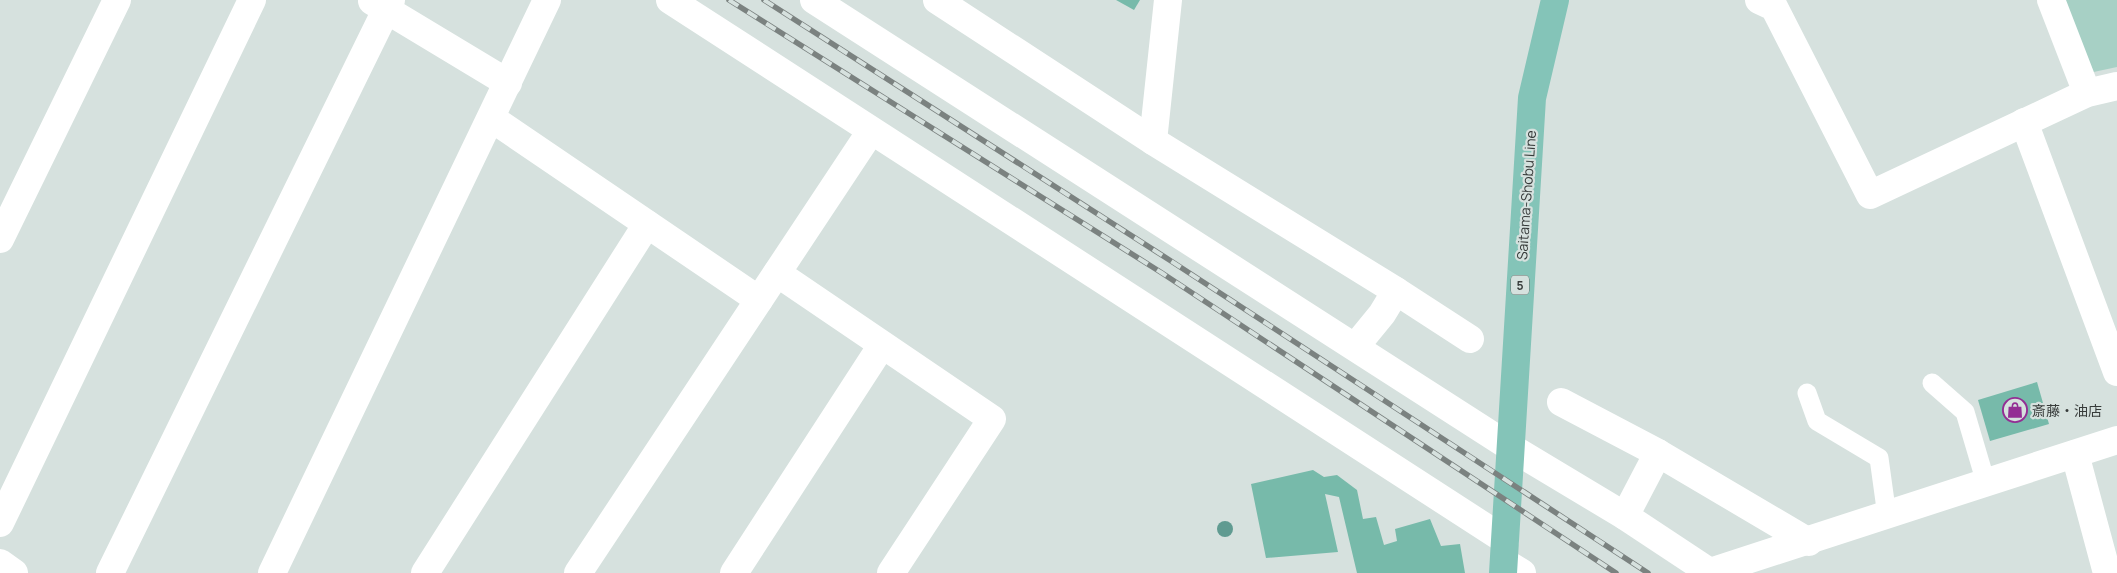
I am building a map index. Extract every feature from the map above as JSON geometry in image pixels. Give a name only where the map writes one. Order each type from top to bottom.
[{"type":"main road","name":"Saitama-Shobu Line","points":[[1509,562],[1510,446],[1532,98],[1555,0]]},
{"type":"street","points":[[0,239],[117,0]]},
{"type":"street","points":[[0,523],[252,0]]},
{"type":"street","points":[[272,573],[547,0]]},
{"type":"street","points":[[670,0],[872,131],[1509,562]]},
{"type":"street","points":[[814,0],[1510,446],[1625,516],[1710,573],[2117,440]]},
{"type":"street","points":[[937,0],[1153,141],[1396,291],[1470,339]]},
{"type":"street","points":[[1153,141],[1168,0]]},
{"type":"street","points":[[1759,0],[1774,7],[1870,195],[2087,93],[2117,86]]},
{"type":"street","points":[[2051,0],[2087,93]]},
{"type":"street","points":[[110,573],[383,3],[508,83]]},
{"type":"street","points":[[491,118],[759,300]]},
{"type":"street","points":[[2024,122],[2117,372]]},
{"type":"street","points":[[578,573],[872,131]]},
{"type":"street","points":[[425,573],[647,224]]},
{"type":"street","points":[[777,273],[992,419],[890,573]]},
{"type":"street","points":[[1355,347],[1382,314],[1396,291]]},
{"type":"street","points":[[734,573],[882,345]]},
{"type":"street","points":[[1561,402],[1658,453],[1809,542]]},
{"type":"street","points":[[1625,516],[1658,453]]},
{"type":"street","points":[[2075,454],[2107,573]]},
{"type":"street","points":[[0,563],[14,573]]},
{"type":"lane","points":[[1932,383],[1965,412],[1986,483]]},
{"type":"lane","points":[[1807,393],[1817,421],[1879,458],[1887,516]]},
{"type":"green space","points":[[2062,0],[2117,0],[2117,67],[2089,73]]},
{"type":"building","points":[[1116,0],[1140,0],[1134,10]]},
{"type":"building","points":[[2037,382],[2049,424],[1990,441],[1978,400]]},
{"type":"building","points":[[1313,470],[1324,477],[1337,475],[1357,490],[1363,519],[1376,517],[1384,545],[1397,541],[1395,529],[1430,519],[1441,546],[1460,544],[1465,573],[1357,573],[1339,497],[1325,494],[1338,552],[1266,558],[1251,484]]},
{"type":"railway","points":[[729,0],[1162,273],[1616,573]]},
{"type":"railway","points":[[764,0],[1171,261],[1648,573]]},
{"type":"place","name":"斎藤・油店","points":[[2015,410]]}]
